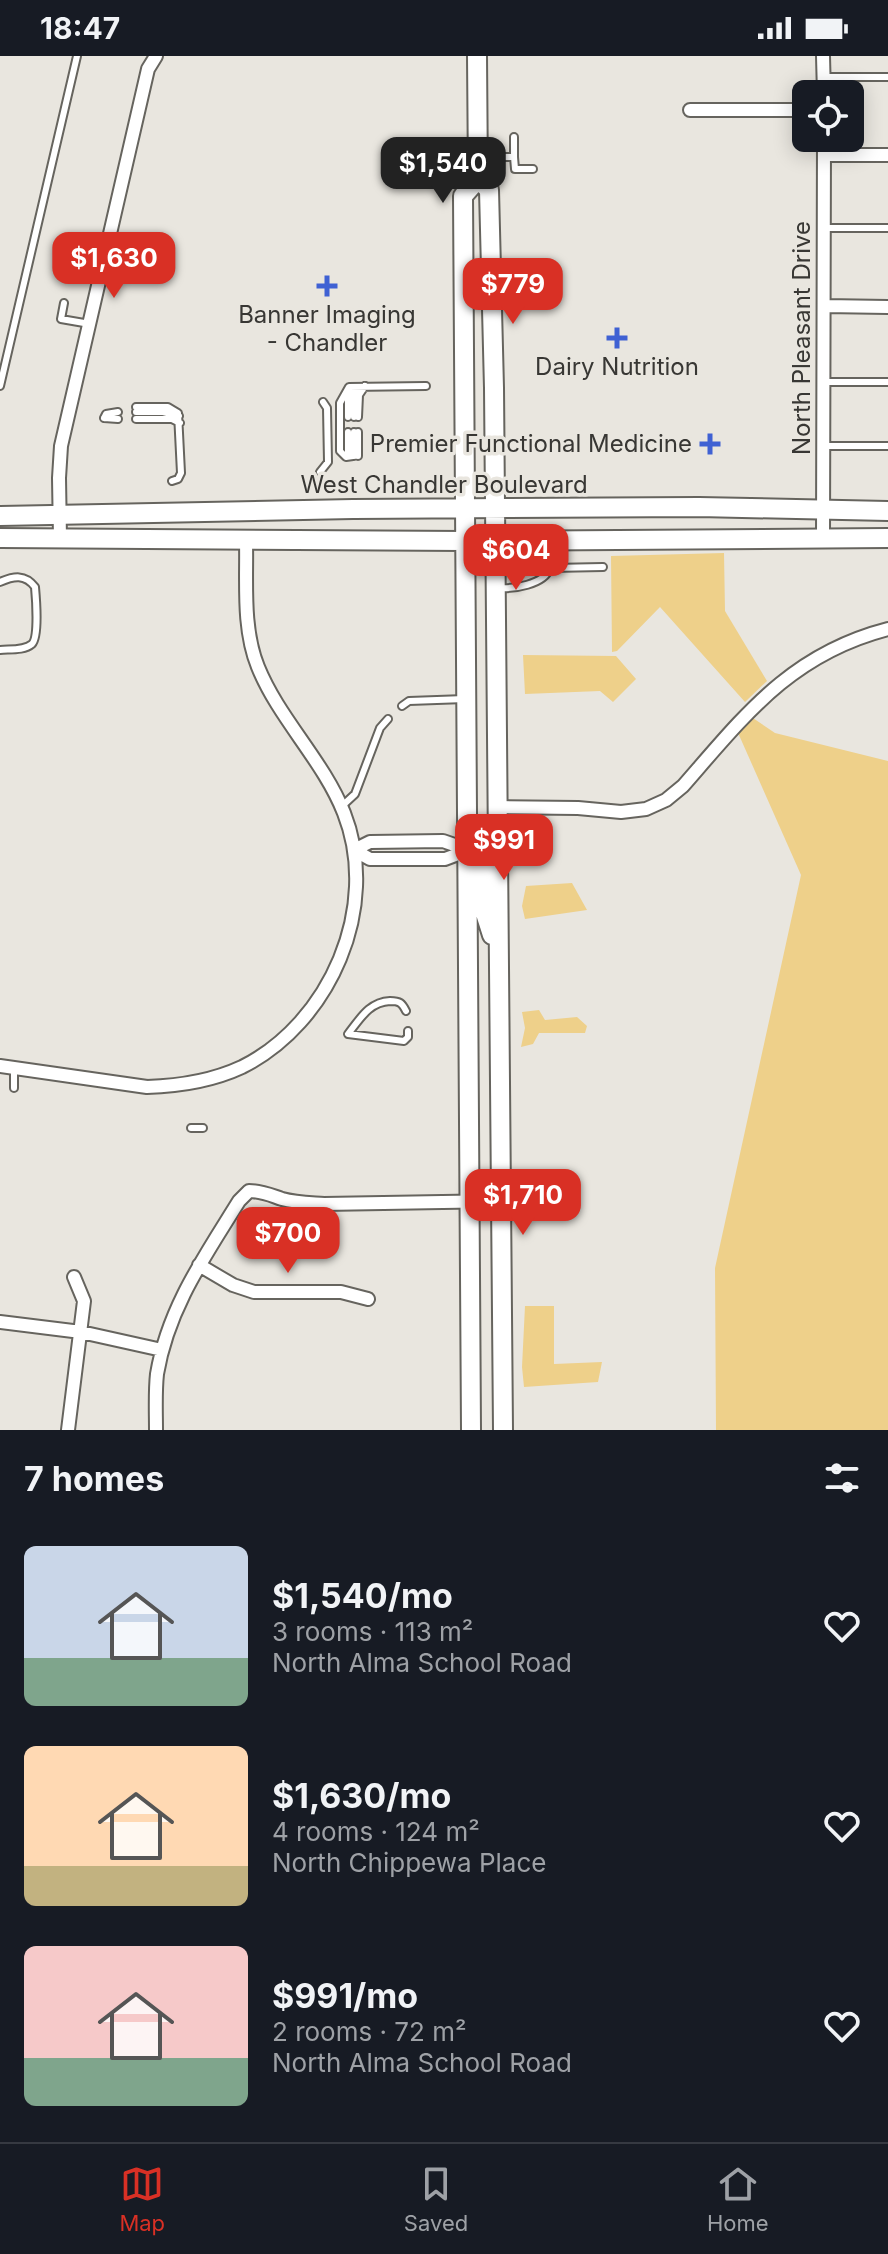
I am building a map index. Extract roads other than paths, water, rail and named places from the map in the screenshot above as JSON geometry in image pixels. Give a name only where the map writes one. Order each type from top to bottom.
[{"type":"main road","points":[[471,1430],[463,196],[478,179],[477,56]]},
{"type":"main road","points":[[478,179],[489,190],[503,1430]]},
{"type":"main road","name":"West Chandler Boulevard","points":[[0,516],[699,507],[888,511]]},
{"type":"main road","points":[[0,538],[551,541],[888,538]]},
{"type":"main road","points":[[469,850],[477,853],[482,862],[484,910],[497,953]]},
{"type":"street","points":[[60,538],[61,446],[148,69],[156,56]]},
{"type":"street","points":[[823,56],[824,77]]},
{"type":"street","points":[[690,110],[792,110]]},
{"type":"street","points":[[824,155],[888,155]]},
{"type":"street","name":"North Pleasant Drive","points":[[823,539],[824,155]]},
{"type":"street","points":[[825,306],[888,307]]},
{"type":"street","points":[[0,1066],[125,1085],[171,1086],[221,1075],[261,1055],[304,1019],[329,983],[346,944],[353,918],[357,891],[354,850],[341,807],[320,766],[273,696],[257,666],[248,627],[246,540]]},
{"type":"street","points":[[496,807],[621,812],[646,809],[666,800],[683,786],[773,687],[826,654],[888,629]]},
{"type":"street","points":[[354,850],[370,842],[443,841],[469,850]]},
{"type":"street","points":[[156,1430],[157,1378],[162,1350],[185,1288],[239,1201],[249,1191],[266,1192],[297,1202],[324,1204],[502,1201]]},
{"type":"street","points":[[199,1265],[233,1285],[254,1292],[341,1292],[368,1299]]},
{"type":"street","points":[[68,1430],[84,1301],[74,1277]]},
{"type":"street","points":[[0,1322],[81,1332],[162,1350]]},
{"type":"lane","points":[[0,386],[77,56]]},
{"type":"lane","points":[[824,77],[888,77]]},
{"type":"lane","points":[[514,137],[515,169],[533,169]]},
{"type":"lane","points":[[478,157],[514,157]]},
{"type":"lane","points":[[825,228],[888,228]]},
{"type":"lane","points":[[64,303],[61,319],[90,324]]},
{"type":"lane","points":[[825,382],[888,382]]},
{"type":"lane","points":[[353,432],[353,456],[341,454],[340,403],[343,394],[360,386],[426,386]]},
{"type":"lane","points":[[360,386],[359,395],[353,417],[348,393],[360,386]]},
{"type":"lane","points":[[320,472],[328,462],[327,408],[323,402]]},
{"type":"lane","points":[[172,481],[178,479],[181,473],[180,420],[178,413],[168,407],[136,413],[180,420]]},
{"type":"lane","points":[[105,416],[118,412],[105,416]]},
{"type":"lane","points":[[825,446],[888,446]]},
{"type":"lane","points":[[494,588],[512,589],[543,578],[551,568],[551,541]]},
{"type":"lane","points":[[551,568],[603,567]]},
{"type":"lane","points":[[0,582],[20,577],[29,579],[35,587],[36,633],[30,646],[0,650]]},
{"type":"lane","points":[[402,706],[409,701],[466,698]]},
{"type":"lane","points":[[341,807],[355,794],[380,728],[388,719]]},
{"type":"lane","points":[[406,1011],[397,1001],[379,1002],[370,1007],[348,1034],[404,1041],[408,1031]]},
{"type":"lane","points":[[14,1068],[14,1088]]},
{"type":"lane","points":[[191,1128],[203,1128]]},
{"type":"place","name":"Banner Imaging - Chandler","points":[[327,286]]},
{"type":"place","name":"Dairy Nutrition","points":[[617,338]]},
{"type":"place","name":"Premier Functional Medicine","points":[[710,444]]}]
